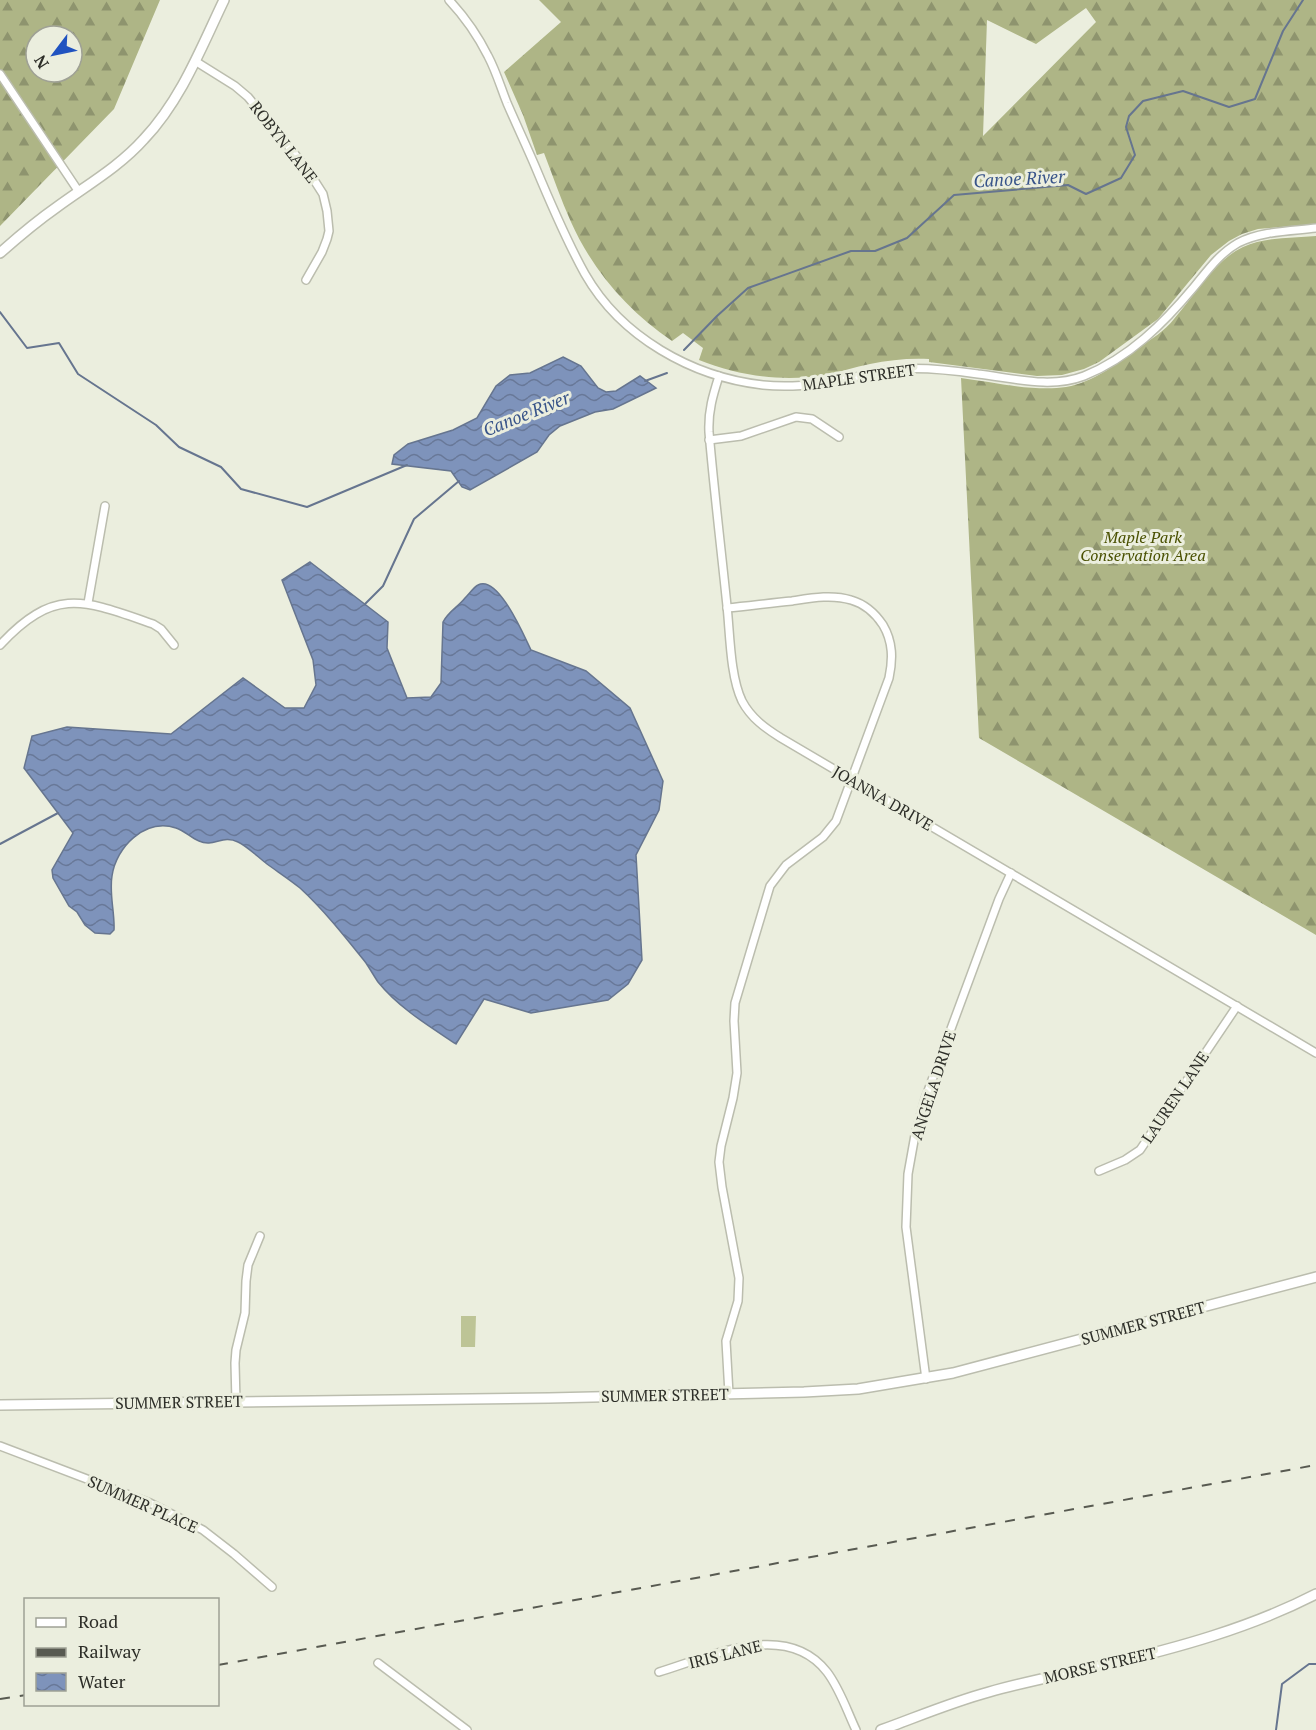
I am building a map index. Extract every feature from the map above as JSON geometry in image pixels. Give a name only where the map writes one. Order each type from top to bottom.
[{"type":"main road","points":[[0,253],[26,230],[115,166],[145,139],[177,95],[224,0]]},
{"type":"main road","name":"SUMMER STREET","points":[[0,1405],[729,1394],[840,1390],[926,1379],[953,1373],[1316,1277]]},
{"type":"main road","name":"MORSE STREET","points":[[881,1730],[988,1692],[1141,1656],[1211,1636],[1282,1611],[1316,1594]]},
{"type":"street","name":"MAPLE STREET","points":[[448,0],[471,28],[489,57],[561,226],[586,275],[599,294],[635,332],[693,367],[719,376],[763,385],[789,386],[820,384],[904,369],[950,370],[1041,383],[1077,378],[1110,362],[1151,334],[1210,266],[1232,247],[1252,238],[1273,233],[1316,228]]},
{"type":"street","name":"ROBYN LANE","points":[[195,61],[248,97],[308,169],[323,194],[327,203],[329,231],[322,252],[306,280]]},
{"type":"street","points":[[0,75],[79,192]]},
{"type":"street","name":"JOANNA DRIVE","points":[[719,376],[708,416],[710,440],[736,683],[742,702],[749,712],[765,728],[1316,1053]]},
{"type":"street","points":[[710,440],[741,436],[796,417],[812,419],[839,437]]},
{"type":"street","points":[[88,603],[105,506]]},
{"type":"street","points":[[728,608],[827,597],[845,598],[862,604],[880,621],[891,647],[892,663],[886,686],[841,808],[830,829],[817,843],[786,865],[770,886],[736,998],[734,1021],[737,1073],[719,1162],[740,1278],[738,1301],[726,1341],[729,1394]]},
{"type":"street","points":[[0,645],[18,627],[42,610],[62,604],[88,603],[153,624],[161,629],[174,645]]},
{"type":"street","name":"ANGELA DRIVE","points":[[926,1379],[906,1227],[906,1191],[911,1154],[926,1100],[999,899],[1011,873]]},
{"type":"street","name":"LAUREN LANE","points":[[1099,1171],[1125,1160],[1140,1150],[1237,1006]]},
{"type":"street","points":[[236,1402],[236,1350],[245,1313],[248,1265],[260,1236]]},
{"type":"street","name":"SUMMER PLACE","points":[[0,1446],[150,1503],[203,1530],[272,1587]]},
{"type":"street","name":"IRIS LANE","points":[[658,1672],[745,1647],[768,1644],[791,1647],[818,1663],[828,1673],[856,1730]]},
{"type":"street","points":[[378,1663],[466,1730]]},
{"type":"green space","points":[[0,0],[160,0],[114,109],[0,226]]},
{"type":"green space","points":[[539,0],[1316,0],[1316,224],[1258,229],[1229,241],[1211,255],[1158,319],[1099,362],[1062,375],[1037,376],[929,362],[929,359],[884,361],[825,375],[793,378],[745,374],[714,366],[699,360],[703,348],[683,333],[672,341],[641,317],[613,289],[580,240],[544,153],[537,155],[504,72],[561,22]],"holes":[[[1086,8],[1096,22],[983,136],[987,20],[1036,44]]]},
{"type":"green space","name":"Maple Park Conservation Area","points":[[1316,236],[1316,935],[979,738],[961,378],[1041,388],[1066,387],[1086,381],[1113,366],[1162,331],[1214,269],[1233,253],[1260,241]]},
{"type":"green space","points":[[461,1316],[476,1316],[475,1347],[461,1347]]},
{"type":"water","points":[[563,357],[581,366],[598,388],[606,392],[616,391],[640,376],[656,388],[613,409],[595,412],[560,426],[549,435],[537,452],[470,490],[462,487],[451,471],[392,464],[394,455],[408,444],[453,430],[477,418],[496,386],[510,375],[530,373]]},
{"type":"water","points":[[310,562],[388,622],[387,648],[407,698],[431,697],[441,683],[443,622],[475,587],[486,584],[502,597],[531,650],[586,671],[630,708],[663,781],[659,810],[636,855],[642,960],[628,984],[608,1000],[531,1013],[484,999],[456,1044],[395,1000],[378,982],[366,963],[334,924],[309,897],[245,846],[227,839],[204,843],[176,828],[165,826],[143,831],[126,845],[119,855],[112,876],[114,930],[110,934],[95,933],[69,906],[53,878],[52,870],[73,833],[24,768],[32,736],[67,727],[171,734],[243,678],[285,708],[304,708],[316,685],[313,660],[282,580]]},
{"type":"waterway","name":"Canoe River","points":[[684,350],[748,288],[851,251],[875,251],[907,238],[954,195],[1068,185],[1086,194],[1121,178],[1135,155],[1126,127],[1129,116],[1143,101],[1183,91],[1229,107],[1255,99],[1283,31],[1303,0]]},
{"type":"waterway","points":[[0,312],[27,348],[59,343],[78,374],[156,425],[179,447],[221,467],[241,489],[307,507],[407,465]]},
{"type":"waterway","name":"Canoe River","points":[[645,381],[667,373]]},
{"type":"waterway","name":"Canoe River","points":[[365,604],[383,586],[414,519],[459,481]]},
{"type":"waterway","name":"Canoe River","points":[[0,844],[58,813]]},
{"type":"waterway","points":[[1276,1730],[1282,1684],[1309,1664],[1316,1664]]},
{"type":"railway","points":[[219,1665],[1316,1465]]},
{"type":"railway","points":[[0,1699],[24,1695]]}]
